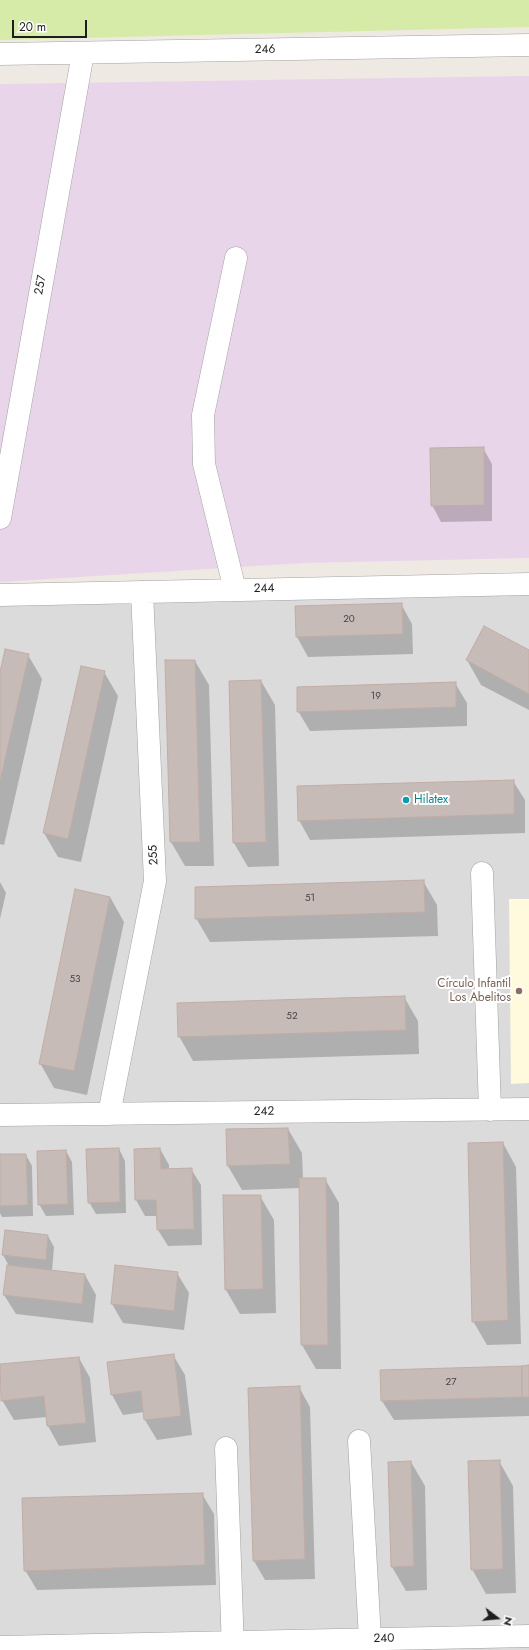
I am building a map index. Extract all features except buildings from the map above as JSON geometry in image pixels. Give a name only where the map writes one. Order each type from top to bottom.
[{"type":"street","name":"246","points":[[0,54],[529,45]]},
{"type":"street","name":"257","points":[[0,518],[83,53]]},
{"type":"street","points":[[235,590],[204,464],[203,415],[236,258]]},
{"type":"street","name":"244","points":[[0,595],[528,585]]},
{"type":"street","name":"255","points":[[109,1114],[155,881],[142,592]]},
{"type":"street","points":[[482,872],[490,1110]]},
{"type":"street","name":"242","points":[[0,1115],[529,1109]]},
{"type":"street","points":[[359,1440],[370,1639]]},
{"type":"street","points":[[226,1448],[233,1646]]},
{"type":"street","name":"240","points":[[0,1647],[233,1646],[370,1639],[529,1636]]},
{"type":"shaded area","points":[[529,76],[529,558],[304,563],[0,582],[0,84]]},
{"type":"shaded area","points":[[529,581],[529,1650],[0,1650],[0,599]]},
{"type":"shaded area","name":"Círculo Infantil Los Abelitos","points":[[509,899],[529,899],[529,1083],[511,1084]]},
{"type":"green space","points":[[0,0],[529,0],[529,27],[0,40]]},
{"type":"place","name":"Hilatex","points":[[406,800]]},
{"type":"place","name":"Círculo Infantil Los Abelitos","points":[[519,991]]}]
